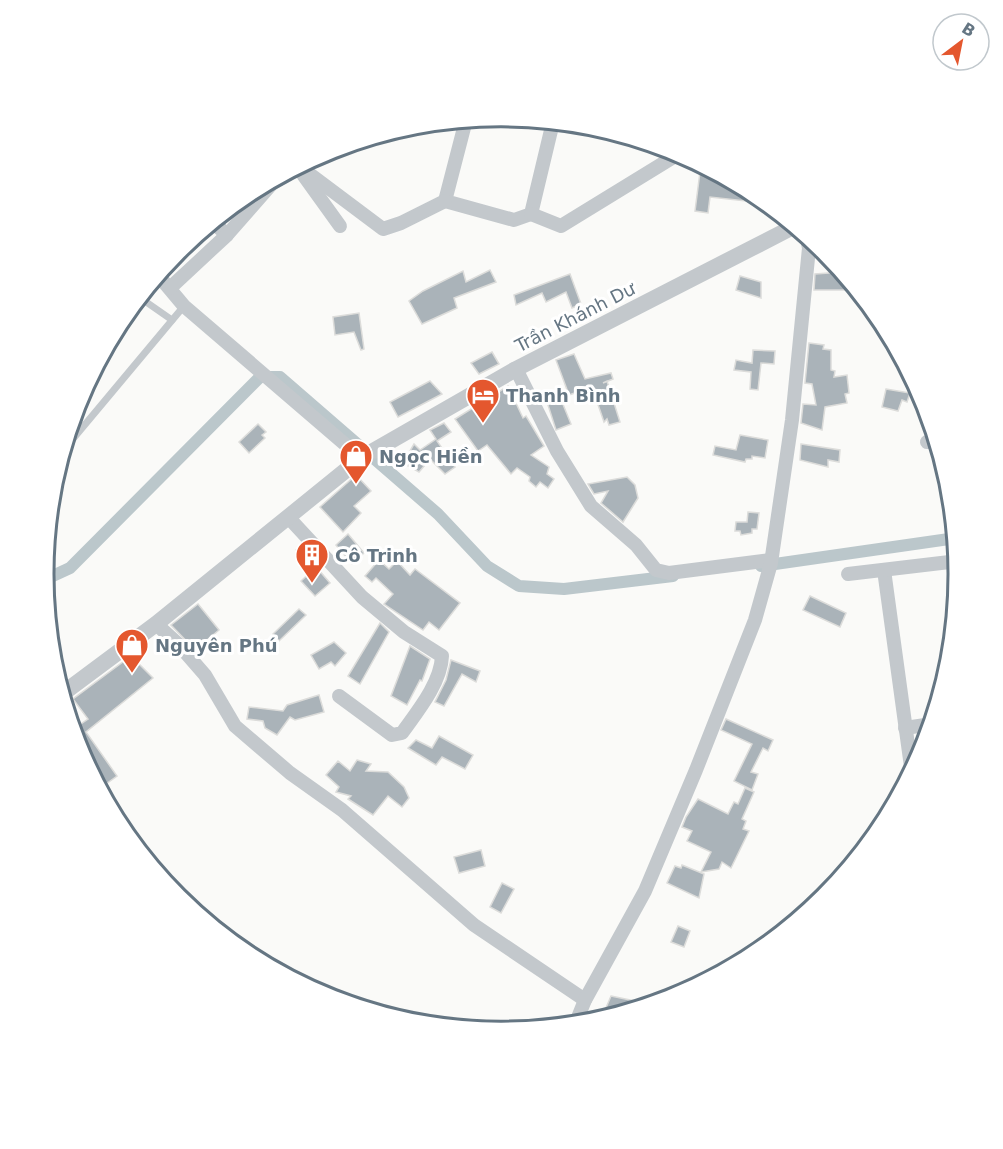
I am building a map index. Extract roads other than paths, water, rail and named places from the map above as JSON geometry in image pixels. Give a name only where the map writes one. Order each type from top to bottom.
[{"type":"street","points":[[445,201],[460,129]]},
{"type":"street","points":[[531,214],[551,130]]},
{"type":"street","points":[[305,172],[383,229],[401,224],[445,201],[514,220],[531,214],[561,226],[669,160]]},
{"type":"street","points":[[303,174],[340,226]]},
{"type":"street","points":[[170,288],[227,235],[259,198]]},
{"type":"street","points":[[219,227],[227,235]]},
{"type":"street","name":"Trần Khánh Dư","points":[[69,689],[156,624],[367,454],[516,369],[787,230]]},
{"type":"street","points":[[582,1014],[585,1000],[645,891],[755,620],[770,564],[800,350],[810,250]]},
{"type":"street","points":[[163,281],[184,306],[276,383],[367,454]]},
{"type":"street","points":[[516,369],[557,451],[591,506],[636,544],[656,570],[669,573],[770,564]]},
{"type":"street","points":[[289,518],[362,597],[404,632],[442,656],[424,701],[402,733],[397,736],[392,735],[339,696]]},
{"type":"street","points":[[848,574],[949,562]]},
{"type":"street","points":[[884,570],[910,758]]},
{"type":"street","points":[[156,624],[206,675],[235,726],[290,773],[342,810],[474,925],[585,1000]]},
{"type":"street","points":[[905,728],[922,725]]},
{"type":"lane","points":[[146,302],[172,320]]},
{"type":"lane","points":[[77,434],[184,306]]},
{"type":"waterway","points":[[54,575],[70,568],[260,377],[280,377],[438,514],[487,566],[519,586],[564,589],[673,576]]},
{"type":"waterway","points":[[761,566],[947,539]]},
{"type":"place","name":"Thanh Bình","points":[[483,424]]},
{"type":"place","name":"Ngọc Hiền","points":[[356,485]]},
{"type":"place","name":"Cô Trinh","points":[[312,584]]},
{"type":"place","name":"Nguyên Phú","points":[[132,674]]}]
